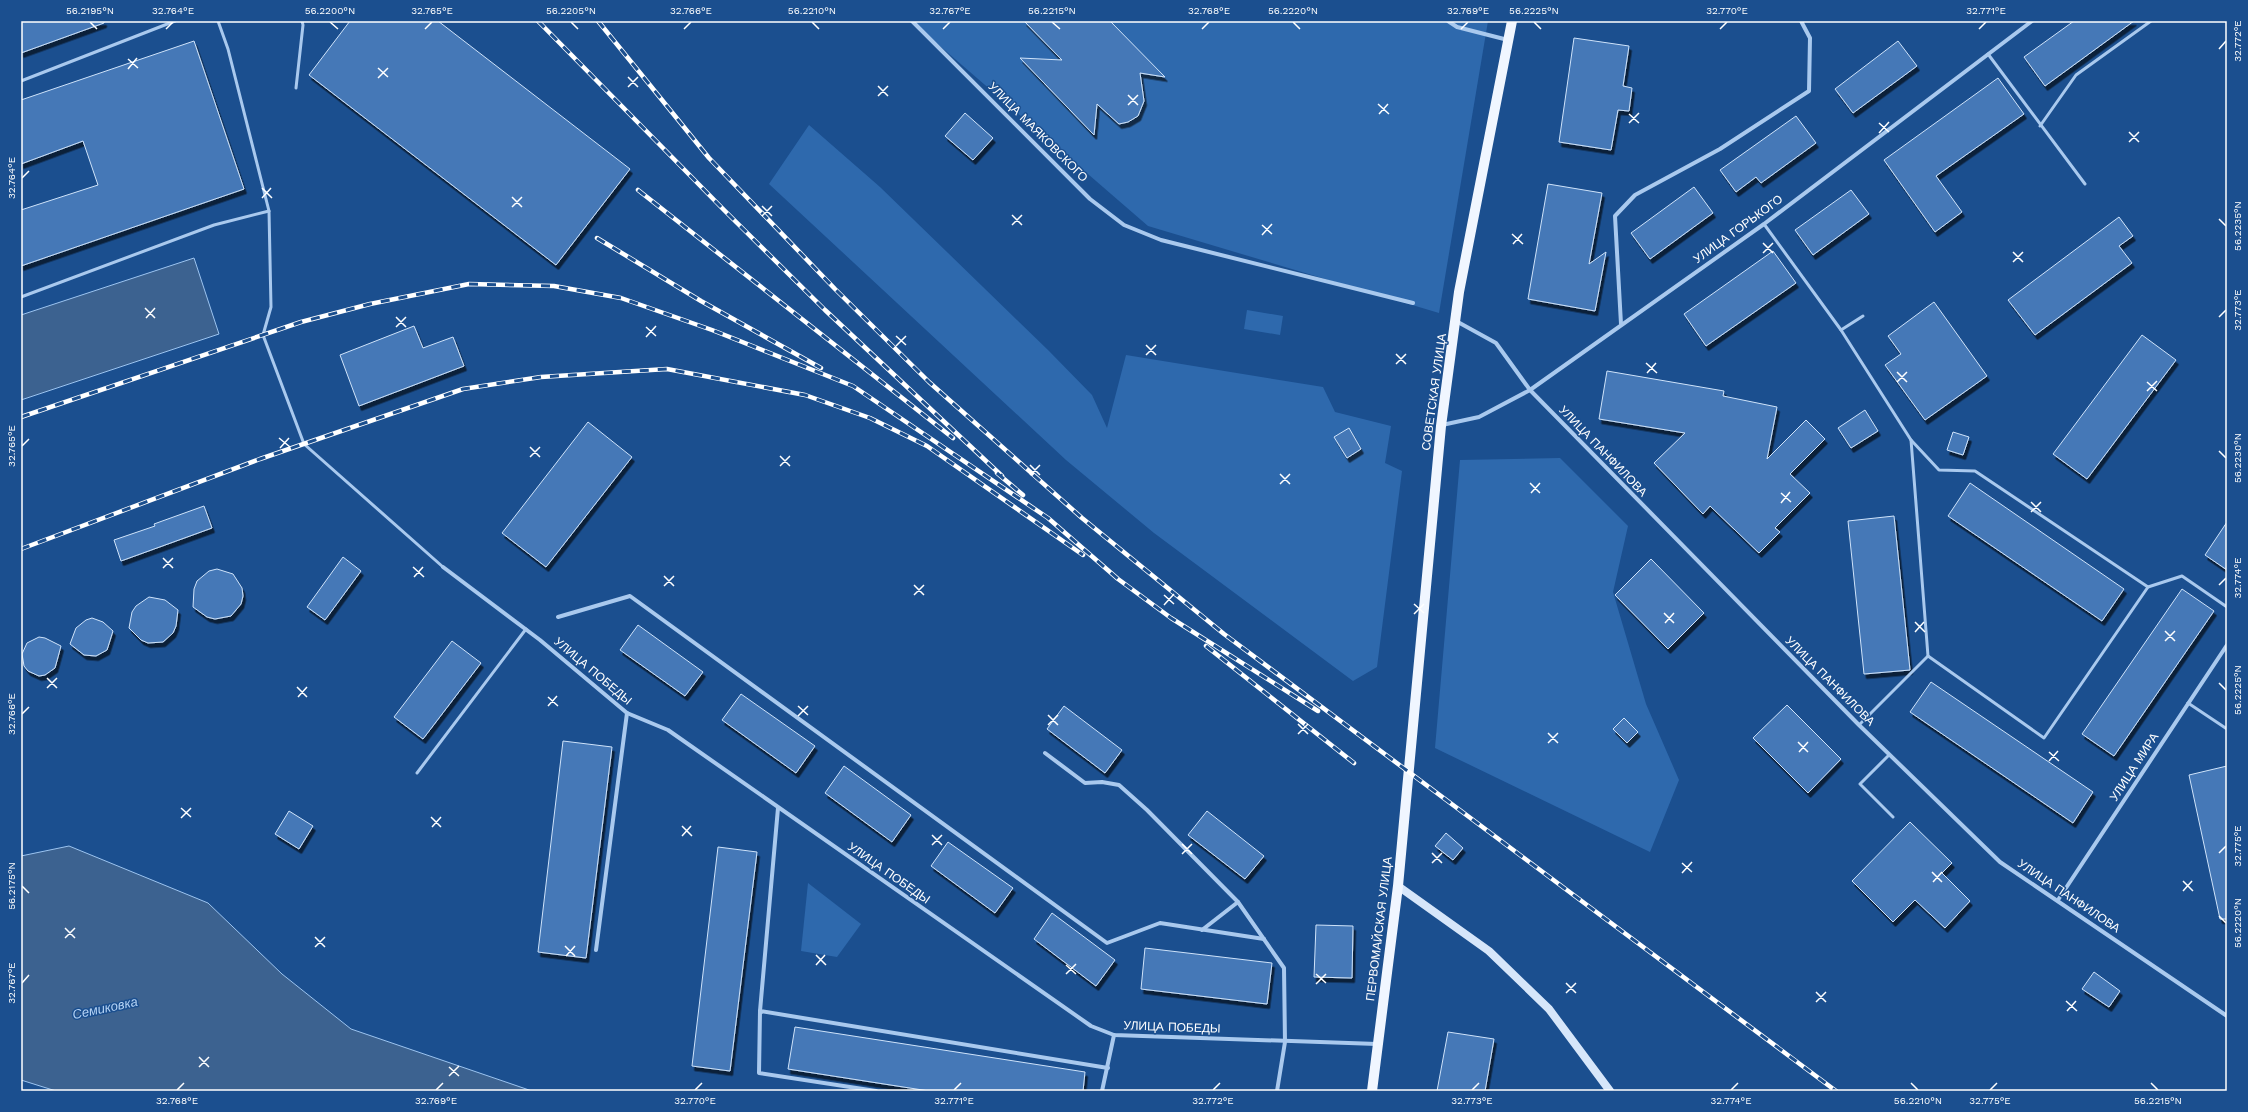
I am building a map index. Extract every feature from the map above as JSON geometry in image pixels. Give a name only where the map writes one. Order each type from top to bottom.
[{"type":"main road","name":"СОВЕТСКАЯ УЛИЦА","points":[[1408,770],[1441,426],[1460,292],[1510,40],[1512,21]]},
{"type":"main road","name":"ПЕРВОМАЙСКАЯ УЛИЦА","points":[[1372,1091],[1398,886],[1408,770]]},
{"type":"main road","points":[[1398,886],[1489,951],[1549,1009],[1610,1091]]},
{"type":"street","name":"УЛИЦА МАЯКОВСКОГО","points":[[912,21],[1090,199],[1124,225],[1161,240],[1413,303]]},
{"type":"street","points":[[1448,21],[1457,27],[1510,40]]},
{"type":"street","points":[[1621,324],[1615,216],[1635,195],[1720,149],[1809,91],[1810,38],[1801,21]]},
{"type":"street","name":"УЛИЦА ГОРЬКОГО","points":[[1441,426],[1479,417],[1530,390],[1764,224],[2032,21]]},
{"type":"street","name":"УЛИЦА ПАНФИЛОВА","points":[[1456,321],[1496,343],[1530,390],[1859,725],[2000,862],[2227,1016]]},
{"type":"street","name":"УЛИЦА ПОБЕДЫ","points":[[443,567],[526,629],[627,713],[668,730],[1091,1026],[1114,1035],[1377,1044]]},
{"type":"street","points":[[558,617],[630,596],[1107,943],[1160,923],[1264,939]]},
{"type":"street","name":"УЛИЦА МИРА","points":[[2058,900],[2227,645]]},
{"type":"street","points":[[596,950],[627,713]]},
{"type":"street","points":[[1044,753],[1085,783],[1102,782],[1119,785],[1147,810],[1238,902],[1284,968],[1285,1042],[1277,1091]]},
{"type":"street","points":[[778,808],[760,1010],[759,1072],[876,1091]]},
{"type":"street","points":[[1202,930],[1238,902]]},
{"type":"street","points":[[760,1010],[1108,1068]]},
{"type":"street","points":[[1102,1091],[1114,1035]]},
{"type":"lane","points":[[21,80],[175,21]]},
{"type":"lane","points":[[218,21],[228,49],[269,211],[271,308],[263,335],[304,444],[443,567]]},
{"type":"lane","points":[[296,88],[304,25],[302,21]]},
{"type":"lane","points":[[2040,126],[2076,75],[2151,21]]},
{"type":"lane","points":[[1988,54],[2040,126],[2085,184]]},
{"type":"lane","points":[[21,297],[214,225],[269,211]]},
{"type":"lane","points":[[1764,224],[1841,330],[1911,440],[1939,470],[1974,471],[2148,587]]},
{"type":"lane","points":[[1841,330],[1863,316]]},
{"type":"lane","points":[[1859,725],[1928,656],[1911,440]]},
{"type":"lane","points":[[1928,656],[2044,738],[2148,587],[2182,576],[2227,607]]},
{"type":"lane","points":[[418,773],[526,629]]},
{"type":"lane","points":[[2188,702],[2227,729]]},
{"type":"lane","points":[[1889,755],[1860,784],[1893,817]]},
{"type":"shaded area","points":[[911,21],[1488,21],[1439,313],[1148,226]]},
{"type":"shaded area","points":[[809,125],[880,187],[1049,351],[1092,395],[1107,428],[1126,355],[1323,387],[1335,412],[1391,426],[1385,463],[1402,471],[1377,667],[1353,681],[1154,533],[1066,460],[769,184]]},
{"type":"shaded area","points":[[1247,310],[1283,316],[1280,335],[1244,329]]},
{"type":"shaded area","points":[[1560,458],[1628,526],[1613,592],[1646,704],[1679,780],[1650,852],[1435,748],[1460,460]]},
{"type":"shaded area","points":[[808,883],[861,924],[837,957],[801,951]]},
{"type":"water","points":[[194,258],[219,334],[21,400],[21,315]]},
{"type":"water","name":"Семиковка","points":[[69,846],[208,903],[282,974],[351,1029],[532,1091],[56,1091],[21,1080],[21,856]]},
{"type":"building","points":[[21,21],[104,21],[104,23],[21,53]]},
{"type":"building","points":[[350,21],[438,21],[630,169],[556,265],[309,75]]},
{"type":"building","points":[[1024,21],[1110,21],[1165,77],[1140,73],[1144,101],[1138,116],[1128,122],[1119,124],[1097,104],[1094,135],[1020,58],[1062,60]]},
{"type":"building","points":[[2074,21],[2134,21],[2045,86],[2024,57]]},
{"type":"building","points":[[1574,38],[1629,46],[1623,86],[1632,88],[1629,111],[1618,110],[1611,150],[1559,142]]},
{"type":"building","points":[[194,41],[244,189],[21,266],[21,210],[98,185],[83,141],[21,164],[21,100]]},
{"type":"building","points":[[1898,41],[1917,66],[1853,113],[1835,89]]},
{"type":"building","points":[[1998,78],[2024,114],[1936,176],[1962,212],[1935,232],[1884,160]]},
{"type":"building","points":[[965,113],[993,138],[973,160],[945,136]]},
{"type":"building","points":[[1796,116],[1816,143],[1761,183],[1756,177],[1736,192],[1720,170]]},
{"type":"building","points":[[1548,184],[1602,193],[1589,264],[1606,252],[1595,311],[1528,299]]},
{"type":"building","points":[[1694,187],[1713,213],[1650,259],[1631,233]]},
{"type":"building","points":[[1851,190],[1869,214],[1813,255],[1795,230]]},
{"type":"building","points":[[2119,217],[2133,236],[2119,246],[2132,263],[2035,335],[2008,300]]},
{"type":"building","points":[[1773,251],[1796,283],[1706,346],[1684,314]]},
{"type":"building","points":[[1934,302],[1987,376],[1925,420],[1885,365],[1901,354],[1888,336]]},
{"type":"building","points":[[414,326],[423,348],[453,337],[464,366],[359,406],[340,355]]},
{"type":"building","points":[[2142,335],[2176,360],[2087,479],[2053,454]]},
{"type":"building","points":[[1607,371],[1724,391],[1723,396],[1777,407],[1767,459],[1806,420],[1825,439],[1790,474],[1810,493],[1775,528],[1780,532],[1759,553],[1710,506],[1703,514],[1654,463],[1685,433],[1599,419]]},
{"type":"building","points":[[1865,410],[1878,431],[1851,448],[1838,428]]},
{"type":"building","points":[[588,422],[632,457],[546,567],[502,533]]},
{"type":"building","points":[[1349,428],[1361,449],[1347,458],[1334,437]]},
{"type":"building","points":[[1953,432],[1969,437],[1963,455],[1947,450]]},
{"type":"building","points":[[1970,483],[2124,589],[2102,621],[1948,516]]},
{"type":"building","points":[[204,506],[212,528],[121,561],[114,540],[155,526],[154,524]]},
{"type":"building","points":[[1894,516],[1910,670],[1864,674],[1848,521]]},
{"type":"building","points":[[2227,522],[2227,570],[2205,555]]},
{"type":"building","points":[[343,557],[361,571],[325,620],[307,607]]},
{"type":"building","points":[[1651,559],[1704,613],[1668,649],[1615,595]]},
{"type":"building","points":[[217,569],[233,574],[242,588],[243,596],[241,604],[231,616],[215,619],[207,617],[193,607],[194,589],[197,581],[209,571]]},
{"type":"building","points":[[2182,589],[2214,611],[2114,756],[2082,734]]},
{"type":"building","points":[[149,597],[165,600],[178,610],[176,626],[173,633],[163,642],[148,643],[141,640],[129,628],[132,612],[136,606]]},
{"type":"building","points":[[92,618],[103,622],[113,631],[107,650],[96,656],[84,655],[70,644],[76,628],[86,620]]},
{"type":"building","points":[[638,625],[703,672],[685,696],[620,650]]},
{"type":"building","points":[[39,637],[45,638],[61,646],[55,668],[45,675],[39,676],[28,671],[24,666],[22,654],[27,643]]},
{"type":"building","points":[[452,641],[481,663],[423,739],[394,717]]},
{"type":"building","points":[[1931,682],[2093,792],[2073,823],[1910,712]]},
{"type":"building","points":[[741,694],[815,746],[796,773],[722,720]]},
{"type":"building","points":[[1787,705],[1841,759],[1808,793],[1753,738]]},
{"type":"building","points":[[1064,706],[1122,750],[1105,773],[1047,729]]},
{"type":"building","points":[[1624,718],[1638,732],[1627,743],[1613,729]]},
{"type":"building","points":[[563,741],[612,747],[586,958],[538,952]]},
{"type":"building","points":[[844,766],[911,815],[892,842],[825,793]]},
{"type":"building","points":[[2227,766],[2227,919],[2220,919],[2189,775]]},
{"type":"building","points":[[289,811],[313,826],[299,849],[275,834]]},
{"type":"building","points":[[1207,811],[1264,856],[1245,879],[1188,835]]},
{"type":"building","points":[[1910,822],[1952,863],[1942,873],[1970,901],[1945,928],[1915,900],[1893,922],[1852,881]]},
{"type":"building","points":[[1446,833],[1463,848],[1453,860],[1435,846]]},
{"type":"building","points":[[948,842],[1013,888],[995,913],[931,866]]},
{"type":"building","points":[[718,847],[757,852],[730,1071],[692,1066]]},
{"type":"building","points":[[1052,913],[1115,960],[1096,986],[1034,939]]},
{"type":"building","points":[[1316,925],[1353,926],[1352,978],[1314,977]]},
{"type":"building","points":[[1145,948],[1272,963],[1267,1004],[1141,989]]},
{"type":"building","points":[[2094,972],[2120,991],[2109,1007],[2082,989]]},
{"type":"building","points":[[795,1027],[1085,1072],[1083,1091],[929,1091],[788,1069]]},
{"type":"building","points":[[1448,1032],[1494,1039],[1485,1091],[1437,1091]]},
{"type":"railway","points":[[538,21],[825,310],[1002,476]]},
{"type":"railway","points":[[598,21],[709,158],[835,289],[929,382],[1082,518],[1224,634],[1836,1091]]},
{"type":"railway","points":[[638,190],[953,438]]},
{"type":"railway","points":[[597,238],[701,301],[821,368]]},
{"type":"railway","points":[[21,417],[301,322],[370,304],[469,284],[554,286],[621,298],[712,330],[853,386],[1048,518],[1118,579],[1171,618],[1318,711]]},
{"type":"railway","points":[[21,549],[260,459],[463,389],[541,377],[667,369],[805,395],[870,418],[927,446],[1083,555]]},
{"type":"railway","points":[[997,473],[1023,495]]},
{"type":"railway","points":[[1206,646],[1354,763]]}]
